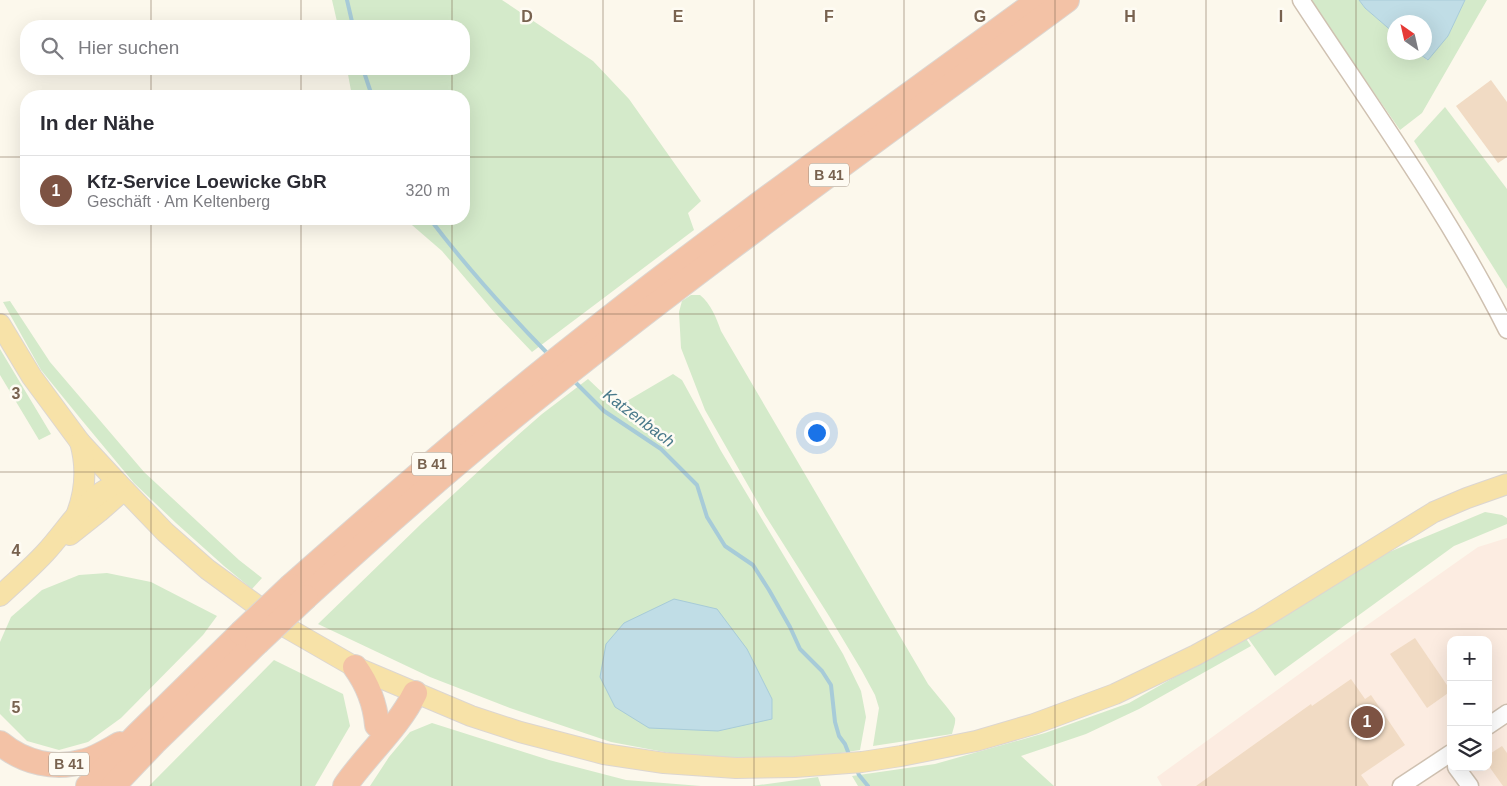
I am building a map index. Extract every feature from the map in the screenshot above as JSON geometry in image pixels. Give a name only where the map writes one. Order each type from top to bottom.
[{"type":"highway","name":"B 41","points":[[586,348],[690,256],[1039,0]]},
{"type":"highway","name":"B 41","points":[[88,786],[145,739],[412,480],[586,348],[780,210],[1067,0]]},
{"type":"highway","points":[[355,667],[370,691],[376,714],[376,725]]},
{"type":"highway","points":[[350,778],[376,725],[390,705],[410,691]]},
{"type":"highway","points":[[350,778],[400,718],[410,691]]},
{"type":"highway","name":"B 41","points":[[0,743],[15,754],[25,758],[61,765],[74,764],[145,739]]},
{"type":"highway","name":"B 41","points":[[113,786],[145,739]]},
{"type":"highway","name":"B 41","points":[[134,786],[145,739]]},
{"type":"main road","points":[[0,324],[32,376],[80,442],[121,487],[165,532],[207,569],[289,629],[355,667],[471,716],[520,732],[604,754],[664,763],[736,768],[795,767],[862,762],[976,741],[1034,724],[1115,694],[1196,655],[1258,621],[1434,512],[1507,484]]},
{"type":"main road","points":[[77,514],[85,476],[80,442]]},
{"type":"main road","points":[[0,596],[46,552],[77,514],[98,494],[121,487]]},
{"type":"main road","points":[[46,552],[81,527],[121,487]]},
{"type":"street","points":[[1301,0],[1430,196],[1469,259],[1507,330]]},
{"type":"street","points":[[1492,723],[1507,713]]},
{"type":"street","points":[[1402,786],[1447,761]]},
{"type":"street","points":[[1459,771],[1470,786]]},
{"type":"shaded area","points":[[1507,538],[1507,786],[1162,786],[1157,777],[1478,547]]},
{"type":"green space","points":[[332,0],[502,0],[593,61],[629,99],[701,201],[688,213],[694,230],[532,352],[494,312],[442,251],[412,225],[470,225],[470,90],[351,90],[348,75],[470,75],[470,20],[337,20]]},
{"type":"green space","points":[[1312,0],[1359,0],[1365,8],[1387,27],[1387,60],[1432,60],[1432,54],[1448,36],[1465,0],[1487,0],[1422,113],[1400,130],[1320,15]]},
{"type":"green space","points":[[1445,107],[1507,189],[1507,289],[1414,141]]},
{"type":"green space","points":[[691,295],[700,295],[710,307],[721,331],[928,684],[955,718],[952,734],[873,746],[879,708],[875,695],[829,616],[765,515],[705,410],[681,348],[679,312],[682,301]]},
{"type":"green space","points":[[10,301],[50,362],[144,472],[239,560],[262,578],[252,589],[176,523],[134,483],[41,370],[3,302]]},
{"type":"green space","points":[[0,349],[51,434],[39,440],[0,375]]},
{"type":"green space","points":[[673,374],[682,380],[721,451],[843,654],[861,691],[866,717],[860,750],[802,759],[691,757],[611,742],[510,708],[430,677],[318,624],[421,524],[518,435],[588,379],[607,397],[627,401]]},
{"type":"green space","points":[[1485,512],[1502,515],[1507,518],[1507,524],[1454,546],[1275,676],[1248,638],[1382,555]]},
{"type":"green space","points":[[107,573],[151,582],[217,616],[203,635],[121,718],[88,742],[59,750],[27,741],[0,714],[0,642],[11,617],[42,590],[79,575]]},
{"type":"green space","points":[[1245,637],[1251,646],[1139,709],[1086,734],[1021,756],[1054,786],[858,786],[852,776],[935,764],[1045,733],[1129,703]]},
{"type":"green space","points":[[274,660],[343,694],[350,726],[315,786],[149,786]]},
{"type":"green space","points":[[432,723],[549,760],[626,780],[701,786],[370,786],[389,757],[410,732]]},
{"type":"green space","points":[[818,777],[821,786],[752,786]]},
{"type":"water","points":[[1359,0],[1465,0],[1448,36],[1432,55],[1432,15],[1387,15],[1387,27],[1365,8]]},
{"type":"water","points":[[674,599],[717,609],[747,649],[772,699],[772,719],[718,731],[649,728],[615,707],[600,677],[606,644],[624,623]]},
{"type":"building","points":[[1491,80],[1507,102],[1507,157],[1498,163],[1456,106]]},
{"type":"building","points":[[1415,638],[1447,685],[1447,694],[1427,708],[1390,654]]},
{"type":"building","points":[[1351,679],[1365,699],[1371,695],[1405,745],[1361,775],[1369,786],[1196,786],[1311,704],[1312,706]]},
{"type":"building","points":[[1502,746],[1507,753],[1507,786],[1503,786],[1492,771],[1492,752]]},
{"type":"waterway","name":"Katzenbach","points":[[347,0],[352,20]]},
{"type":"waterway","name":"Katzenbach","points":[[365,75],[370,90]]},
{"type":"waterway","name":"Katzenbach","points":[[435,225],[458,255],[550,356]]},
{"type":"waterway","name":"Katzenbach","points":[[572,379],[604,411],[661,449],[697,485],[707,517],[725,546],[753,565],[790,627],[800,649],[822,671],[831,685],[835,722],[839,736],[845,744],[850,757]]},
{"type":"waterway","name":"Katzenbach","points":[[856,768],[868,786]]},
{"type":"place","name":"Kfz-Service Loewicke GbR","points":[[1367,722]]}]
